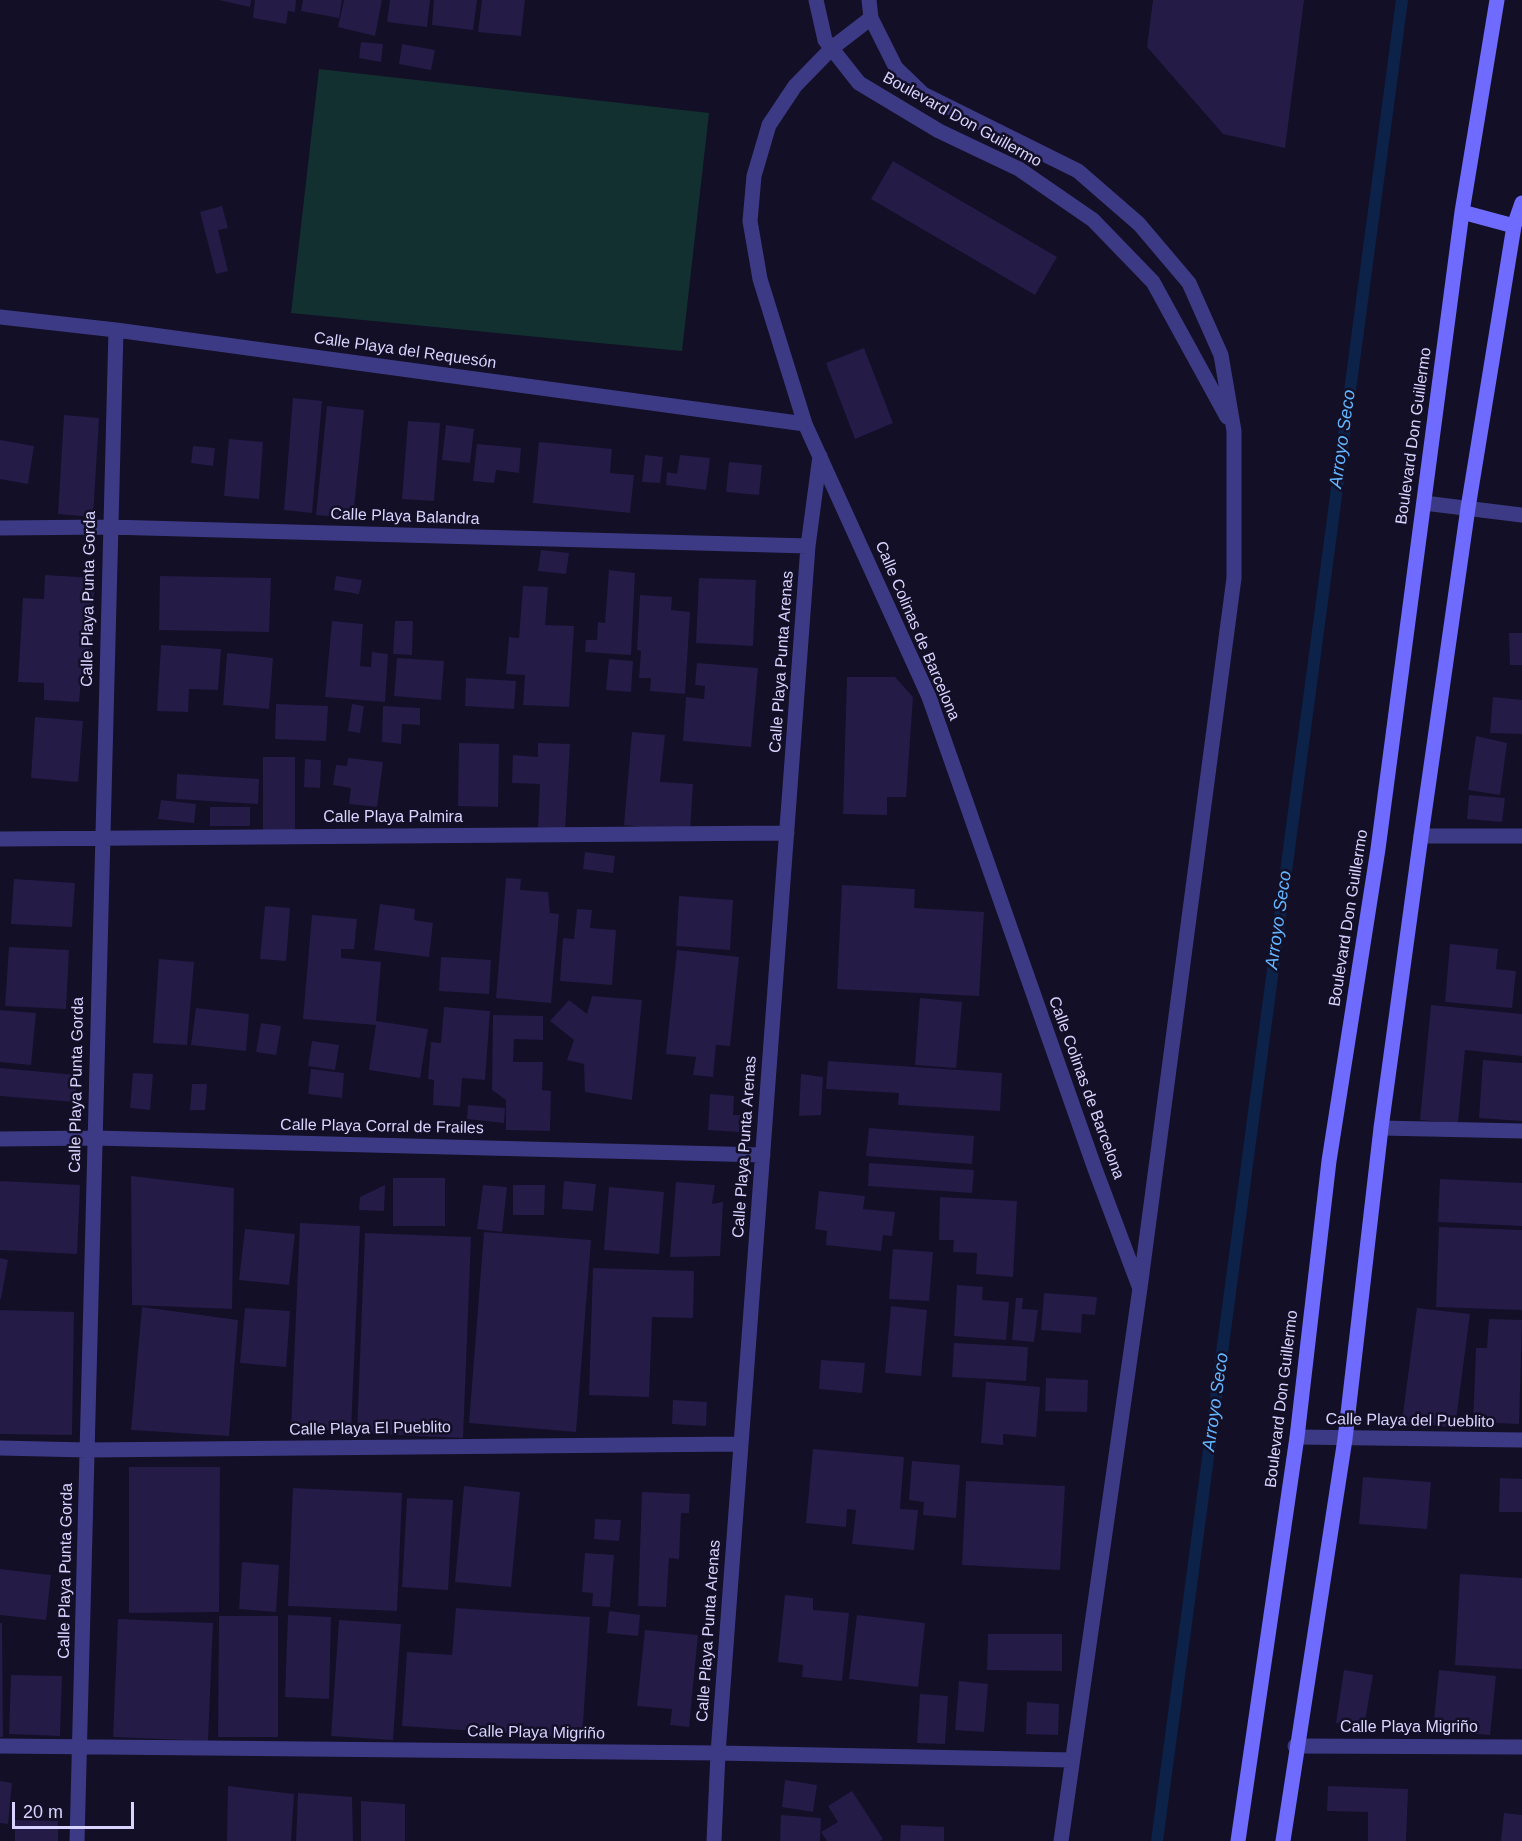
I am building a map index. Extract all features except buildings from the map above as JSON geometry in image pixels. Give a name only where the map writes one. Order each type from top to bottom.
[{"type":"main road","name":"Boulevard Don Guillermo","points":[[1238,1841],[1297,1437],[1329,1161],[1378,849],[1462,212],[1497,0]]},
{"type":"main road","points":[[1283,1841],[1295,1746],[1345,1439],[1382,1128],[1468,508],[1515,226],[1522,203]]},
{"type":"main road","points":[[1462,212],[1515,226]]},
{"type":"street","name":"Boulevard Don Guillermo","points":[[816,0],[825,40],[859,83],[939,131],[1019,169],[1093,220],[1153,282],[1182,331],[1234,430]]},
{"type":"street","name":"Boulevard Don Guillermo","points":[[869,0],[871,18],[896,68],[923,94],[1078,171],[1139,224],[1189,283],[1221,354],[1234,430],[1234,578],[1140,1288],[1061,1841]]},
{"type":"street","name":"Calle Colinas de Barcelona","points":[[871,18],[832,48],[795,86],[769,125],[754,176],[750,221],[760,279],[805,424],[929,697],[1091,1158],[1140,1288]]},
{"type":"street","name":"Calle Playa del Requesón","points":[[0,317],[116,330],[805,424]]},
{"type":"street","name":"Calle Playa Punta Gorda","points":[[77,1841],[109,527],[116,330]]},
{"type":"street","name":"Calle Playa Punta Arenas","points":[[714,1841],[718,1753],[808,546],[820,456]]},
{"type":"street","points":[[1424,503],[1522,515]]},
{"type":"street","name":"Calle Playa Balandra","points":[[0,528],[109,527],[808,546]]},
{"type":"street","name":"Calle Playa Palmira","points":[[0,838],[787,833]]},
{"type":"street","points":[[1421,836],[1522,836]]},
{"type":"street","points":[[1382,1128],[1522,1131]]},
{"type":"street","name":"Calle Playa Corral de Frailes","points":[[0,1139],[94,1138],[763,1155]]},
{"type":"street","name":"Calle Playa del Pueblito","points":[[1297,1437],[1522,1440]]},
{"type":"street","name":"Calle Playa El Pueblito","points":[[0,1448],[87,1450],[741,1443]]},
{"type":"street","name":"Calle Playa Migriño","points":[[0,1746],[718,1753],[1072,1760]]},
{"type":"street","name":"Calle Playa Migriño","points":[[1295,1746],[1522,1747]]},
{"type":"green space","points":[[319,69],[709,113],[682,351],[291,313]]},
{"type":"waterway","name":"Arroyo Seco","points":[[1157,1841],[1402,0]]}]
